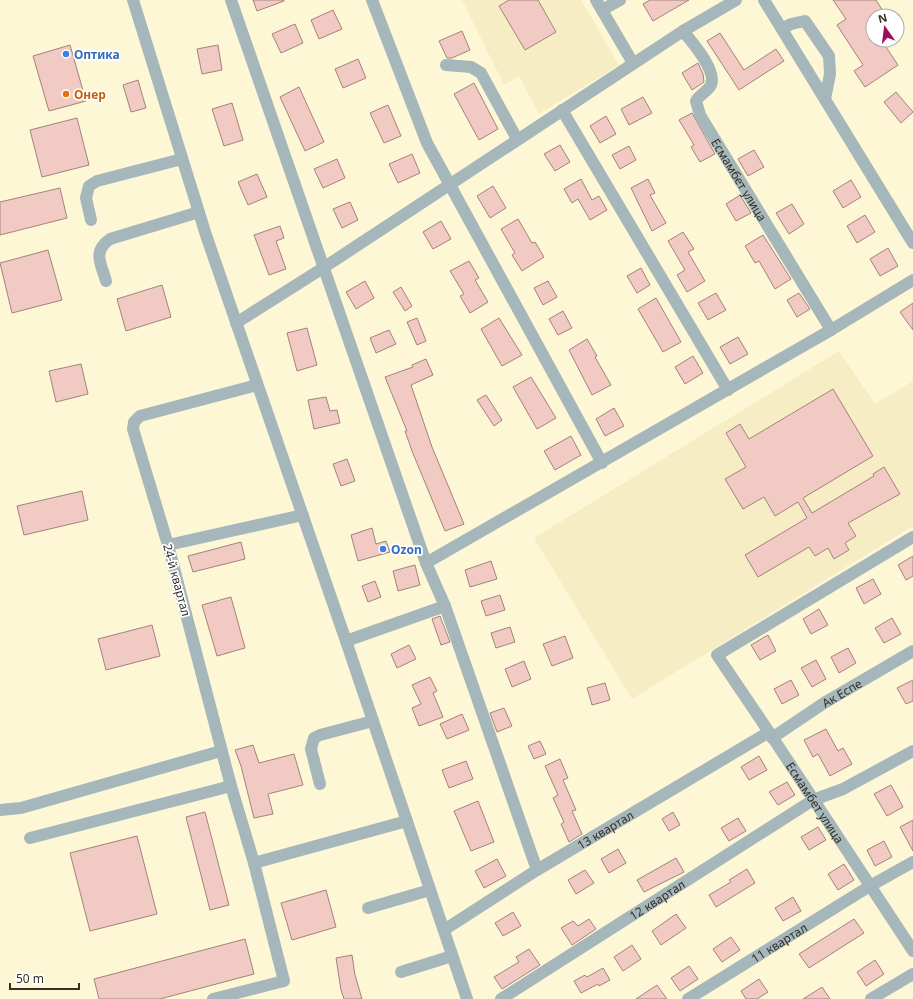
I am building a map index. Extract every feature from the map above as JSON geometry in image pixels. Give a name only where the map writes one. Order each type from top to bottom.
[{"type":"street","points":[[133,0],[199,212],[257,386],[303,515],[467,999]]},
{"type":"street","points":[[231,0],[426,563],[445,606],[537,870]]},
{"type":"street","points":[[372,0],[427,143],[602,463]]},
{"type":"street","points":[[620,0],[599,5],[633,63]]},
{"type":"street","points":[[236,323],[323,268],[683,30],[736,0]]},
{"type":"street","points":[[764,0],[913,243]]},
{"type":"street","points":[[782,29],[791,24],[805,21],[830,56],[830,74],[825,99]]},
{"type":"street","name":"Есмамбет улица","points":[[683,30],[698,50],[708,67],[712,78],[710,87],[699,96],[696,101],[700,116],[831,330]]},
{"type":"street","points":[[446,64],[471,67],[481,73],[517,139]]},
{"type":"street","points":[[562,110],[728,390]]},
{"type":"street","points":[[92,220],[86,198],[89,186],[97,181],[182,159]]},
{"type":"street","points":[[106,281],[98,256],[100,246],[110,239],[199,212]]},
{"type":"street","points":[[426,563],[728,390],[913,280]]},
{"type":"street","name":"24-й квартал","points":[[214,999],[284,981],[254,863],[230,786],[168,545],[133,429],[134,422],[140,416],[257,386]]},
{"type":"street","points":[[168,545],[303,515]]},
{"type":"street","name":"Есмамбет улица","points":[[913,537],[716,655],[771,735],[913,951]]},
{"type":"street","points":[[346,641],[445,606]]},
{"type":"street","name":"Ак Еспе","points":[[771,735],[824,702],[913,651]]},
{"type":"street","points":[[320,784],[311,748],[314,738],[320,735],[373,721]]},
{"type":"street","name":"13 квартал","points":[[444,930],[537,870],[771,735]]},
{"type":"street","points":[[0,810],[21,808],[221,751]]},
{"type":"street","points":[[813,800],[843,789],[913,751]]},
{"type":"street","points":[[30,838],[230,786]]},
{"type":"street","name":"12 квартал","points":[[501,999],[813,800]]},
{"type":"street","points":[[254,863],[407,821]]},
{"type":"street","points":[[870,886],[913,862]]},
{"type":"street","name":"11 квартал","points":[[688,999],[870,886]]},
{"type":"street","points":[[368,908],[430,890]]},
{"type":"street","points":[[401,972],[452,956]]},
{"type":"street","points":[[872,999],[913,974]]},
{"type":"shaded area","points":[[462,0],[581,0],[619,65],[539,114],[519,76],[504,85]]},
{"type":"shaded area","points":[[839,351],[875,404],[913,381],[913,526],[632,699],[534,538]]},
{"type":"building","points":[[253,0],[284,0],[284,1],[257,11]]},
{"type":"building","points":[[509,0],[538,0],[556,32],[525,50],[499,6]]},
{"type":"building","points":[[650,0],[689,0],[653,21],[643,4]]},
{"type":"building","points":[[833,0],[876,0],[881,8],[865,8],[865,48],[887,48],[898,65],[865,87],[854,71],[863,65],[837,25],[846,19]]},
{"type":"building","points":[[333,10],[342,29],[319,39],[311,20]]},
{"type":"building","points":[[295,24],[303,43],[281,53],[272,34]]},
{"type":"building","points":[[462,31],[470,50],[452,58],[447,58],[439,41]]},
{"type":"building","points":[[720,33],[744,70],[776,49],[784,61],[739,90],[707,41]]},
{"type":"building","points":[[70,45],[86,101],[49,111],[33,56]]},
{"type":"building","points":[[218,45],[222,70],[202,74],[197,49]]},
{"type":"building","points":[[358,59],[366,78],[343,88],[335,69]]},
{"type":"building","points":[[698,63],[703,74],[704,82],[692,90],[682,73]]},
{"type":"building","points":[[138,80],[146,108],[131,112],[123,85]]},
{"type":"building","points":[[474,83],[498,129],[479,140],[454,94]]},
{"type":"building","points":[[299,87],[324,142],[305,151],[280,97]]},
{"type":"building","points":[[896,92],[913,112],[901,123],[884,102]]},
{"type":"building","points":[[643,97],[652,113],[629,125],[621,109]]},
{"type":"building","points":[[232,103],[243,140],[224,146],[212,109]]},
{"type":"building","points":[[388,105],[401,136],[384,143],[370,113]]},
{"type":"building","points":[[692,113],[715,154],[700,162],[691,147],[694,145],[679,120]]},
{"type":"building","points":[[606,116],[616,134],[600,143],[590,126]]},
{"type":"building","points":[[77,118],[89,165],[42,177],[30,130]]},
{"type":"building","points":[[560,145],[570,162],[555,171],[544,154]]},
{"type":"building","points":[[629,146],[636,160],[620,169],[612,155]]},
{"type":"building","points":[[754,150],[764,167],[748,176],[738,159]]},
{"type":"building","points":[[412,154],[420,173],[398,183],[389,164]]},
{"type":"building","points":[[337,159],[345,178],[323,188],[314,169]]},
{"type":"building","points":[[257,174],[267,197],[248,205],[238,182]]},
{"type":"building","points":[[581,179],[592,200],[599,196],[607,210],[590,220],[578,199],[572,203],[564,189]]},
{"type":"building","points":[[648,179],[655,193],[650,195],[666,223],[652,231],[631,188]]},
{"type":"building","points":[[851,180],[861,197],[843,208],[833,191]]},
{"type":"building","points":[[493,186],[506,208],[490,218],[477,196]]},
{"type":"building","points":[[60,188],[67,218],[0,235],[0,202]]},
{"type":"building","points":[[740,195],[751,213],[736,221],[726,204]]},
{"type":"building","points":[[350,202],[358,220],[342,228],[333,209]]},
{"type":"building","points":[[792,204],[804,224],[789,234],[776,213]]},
{"type":"building","points":[[865,215],[875,232],[857,243],[847,226]]},
{"type":"building","points":[[518,219],[532,243],[535,242],[544,257],[522,271],[512,255],[515,253],[501,229]]},
{"type":"building","points":[[441,221],[451,239],[433,249],[423,232]]},
{"type":"building","points":[[280,226],[284,238],[276,241],[286,269],[269,275],[254,235]]},
{"type":"building","points":[[683,232],[694,249],[688,252],[705,281],[687,292],[677,275],[685,270],[668,241]]},
{"type":"building","points":[[763,235],[791,279],[775,289],[759,261],[755,263],[745,246]]},
{"type":"building","points":[[888,248],[898,266],[880,276],[870,259]]},
{"type":"building","points":[[48,250],[62,300],[12,313],[0,263]]},
{"type":"building","points":[[469,261],[479,278],[475,280],[488,302],[470,313],[460,296],[464,294],[450,271]]},
{"type":"building","points":[[641,268],[650,285],[637,293],[627,276]]},
{"type":"building","points":[[365,281],[374,298],[356,309],[346,292]]},
{"type":"building","points":[[548,281],[557,297],[543,305],[534,288]]},
{"type":"building","points":[[162,285],[171,317],[126,331],[117,299]]},
{"type":"building","points":[[401,287],[412,306],[405,311],[393,292]]},
{"type":"building","points":[[716,293],[726,310],[708,320],[698,303]]},
{"type":"building","points":[[799,293],[810,309],[797,317],[787,300]]},
{"type":"building","points":[[656,298],[681,342],[663,352],[638,309]]},
{"type":"building","points":[[913,303],[913,330],[900,312]]},
{"type":"building","points":[[563,311],[572,328],[558,335],[549,319]]},
{"type":"building","points":[[417,318],[426,341],[417,345],[407,322]]},
{"type":"building","points":[[499,318],[522,355],[502,366],[481,329]]},
{"type":"building","points":[[307,328],[317,365],[297,371],[287,333]]},
{"type":"building","points":[[389,330],[396,344],[376,353],[370,338]]},
{"type":"building","points":[[738,337],[748,354],[730,364],[720,347]]},
{"type":"building","points":[[587,339],[597,356],[595,357],[611,385],[592,395],[569,350]]},
{"type":"building","points":[[693,356],[703,373],[685,384],[675,367]]},
{"type":"building","points":[[426,359],[433,375],[411,385],[432,447],[464,524],[445,531],[412,451],[405,431],[407,431],[385,377],[413,367],[412,365]]},
{"type":"building","points":[[81,364],[88,394],[56,402],[49,371]]},
{"type":"building","points":[[531,377],[556,418],[537,429],[513,387]]},
{"type":"building","points":[[833,389],[873,456],[803,498],[812,513],[874,476],[873,474],[884,467],[900,494],[848,523],[856,536],[845,543],[849,550],[834,559],[828,548],[815,556],[809,547],[758,577],[745,555],[807,518],[798,502],[775,516],[764,497],[743,509],[725,479],[746,467],[726,433],[740,424],[749,439]]},
{"type":"building","points":[[486,395],[502,420],[494,426],[477,400]]},
{"type":"building","points":[[326,397],[330,411],[337,410],[340,423],[314,429],[308,400]]},
{"type":"building","points":[[614,408],[624,426],[605,436],[596,419]]},
{"type":"building","points":[[571,436],[581,455],[555,470],[544,451]]},
{"type":"building","points":[[347,459],[355,481],[341,486],[333,464]]},
{"type":"building","points":[[82,491],[88,520],[24,535],[17,506]]},
{"type":"building","points":[[372,528],[376,544],[386,541],[390,552],[358,561],[351,535]]},
{"type":"building","points":[[241,542],[245,559],[193,572],[188,556]]},
{"type":"building","points":[[913,556],[913,576],[906,580],[898,565]]},
{"type":"building","points":[[491,561],[497,579],[470,587],[465,570]]},
{"type":"building","points":[[415,565],[420,585],[398,591],[393,571]]},
{"type":"building","points":[[873,579],[881,594],[864,604],[856,588]]},
{"type":"building","points":[[375,581],[381,597],[368,602],[362,586]]},
{"type":"building","points":[[500,595],[505,610],[486,616],[481,601]]},
{"type":"building","points":[[231,597],[245,648],[217,656],[202,605]]},
{"type":"building","points":[[819,609],[828,625],[811,634],[803,619]]},
{"type":"building","points":[[440,616],[450,642],[441,645],[432,619]]},
{"type":"building","points":[[892,618],[901,634],[884,643],[875,628]]},
{"type":"building","points":[[152,625],[160,656],[106,670],[98,639]]},
{"type":"building","points":[[510,627],[515,642],[496,648],[491,633]]},
{"type":"building","points":[[768,635],[776,651],[760,660],[751,645]]},
{"type":"building","points":[[565,636],[573,658],[552,666],[543,644]]},
{"type":"building","points":[[409,645],[416,659],[397,668],[391,654]]},
{"type":"building","points":[[848,648],[856,663],[839,673],[831,657]]},
{"type":"building","points":[[816,660],[826,679],[812,687],[801,668]]},
{"type":"building","points":[[524,661],[531,679],[512,687],[505,669]]},
{"type":"building","points":[[430,677],[437,691],[433,693],[443,717],[419,726],[412,708],[421,704],[412,685]]},
{"type":"building","points":[[791,680],[799,695],[782,704],[774,689]]},
{"type":"building","points":[[913,680],[913,701],[906,704],[897,688]]},
{"type":"building","points":[[605,683],[610,700],[592,705],[587,688]]},
{"type":"building","points":[[504,708],[512,726],[497,732],[490,713]]},
{"type":"building","points":[[462,714],[469,730],[447,739],[440,724]]},
{"type":"building","points":[[826,729],[838,751],[843,748],[852,764],[830,776],[818,754],[813,757],[804,740]]},
{"type":"building","points":[[540,741],[546,754],[534,759],[528,746]]},
{"type":"building","points":[[253,745],[259,763],[294,754],[303,785],[268,794],[273,814],[254,818],[241,766],[235,750]]},
{"type":"building","points":[[759,756],[767,770],[749,780],[741,767]]},
{"type":"building","points":[[560,759],[568,778],[563,780],[576,810],[572,811],[582,834],[569,842],[561,824],[564,822],[553,798],[558,795],[545,766]]},
{"type":"building","points":[[466,761],[473,779],[449,788],[442,770]]},
{"type":"building","points":[[787,782],[795,795],[778,805],[769,792]]},
{"type":"building","points":[[891,785],[903,807],[887,816],[874,794]]},
{"type":"building","points":[[478,801],[494,842],[471,851],[454,811]]},
{"type":"building","points":[[205,812],[229,905],[210,910],[186,817]]},
{"type":"building","points":[[673,812],[680,825],[669,831],[662,819]]},
{"type":"building","points":[[738,818],[746,831],[729,841],[721,828]]},
{"type":"building","points":[[913,820],[913,851],[900,827]]},
{"type":"building","points":[[818,827],[826,840],[809,850],[801,837]]},
{"type":"building","points":[[137,836],[157,914],[90,931],[70,853]]},
{"type":"building","points":[[884,841],[892,857],[875,866],[867,850]]},
{"type":"building","points":[[618,849],[626,863],[609,873],[601,859]]},
{"type":"building","points":[[676,858],[684,872],[644,892],[637,880]]},
{"type":"building","points":[[497,859],[506,876],[484,888],[475,871]]},
{"type":"building","points":[[844,864],[854,880],[838,890],[828,874]]},
{"type":"building","points":[[747,869],[755,883],[716,907],[709,895],[731,882],[729,880]]},
{"type":"building","points":[[585,870],[594,883],[576,894],[568,880]]},
{"type":"building","points":[[326,890],[336,927],[292,940],[281,903]]},
{"type":"building","points":[[793,897],[801,911],[783,921],[775,908]]},
{"type":"building","points":[[513,912],[521,926],[503,936],[495,923]]},
{"type":"building","points":[[676,914],[686,928],[661,945],[652,931]]},
{"type":"building","points":[[589,919],[596,929],[572,945],[561,928],[573,921],[578,926]]},
{"type":"building","points":[[854,919],[864,933],[809,968],[799,954]]},
{"type":"building","points":[[731,937],[740,950],[722,962],[713,949]]},
{"type":"building","points":[[245,939],[254,974],[160,999],[99,999],[94,979]]},
{"type":"building","points":[[632,945],[641,959],[623,971],[614,957]]},
{"type":"building","points":[[529,949],[540,965],[502,989],[494,977],[519,962],[516,957]]},
{"type":"building","points":[[352,955],[355,975],[362,999],[344,999],[341,990],[336,958]]},
{"type":"building","points":[[875,960],[884,974],[866,986],[857,972]]},
{"type":"building","points":[[689,966],[698,979],[680,991],[671,978]]},
{"type":"building","points":[[603,968],[610,980],[599,986],[598,984],[581,993],[574,981],[585,975],[587,977]]},
{"type":"building","points":[[759,979],[768,992],[757,999],[746,999],[741,991]]},
{"type":"building","points":[[657,985],[667,999],[636,999]]},
{"type":"building","points":[[822,987],[830,999],[803,999]]},
{"type":"place","name":"Оптика","points":[[66,54]]},
{"type":"place","name":"Онер","points":[[66,94]]},
{"type":"place","name":"Ozon","points":[[383,549]]}]
